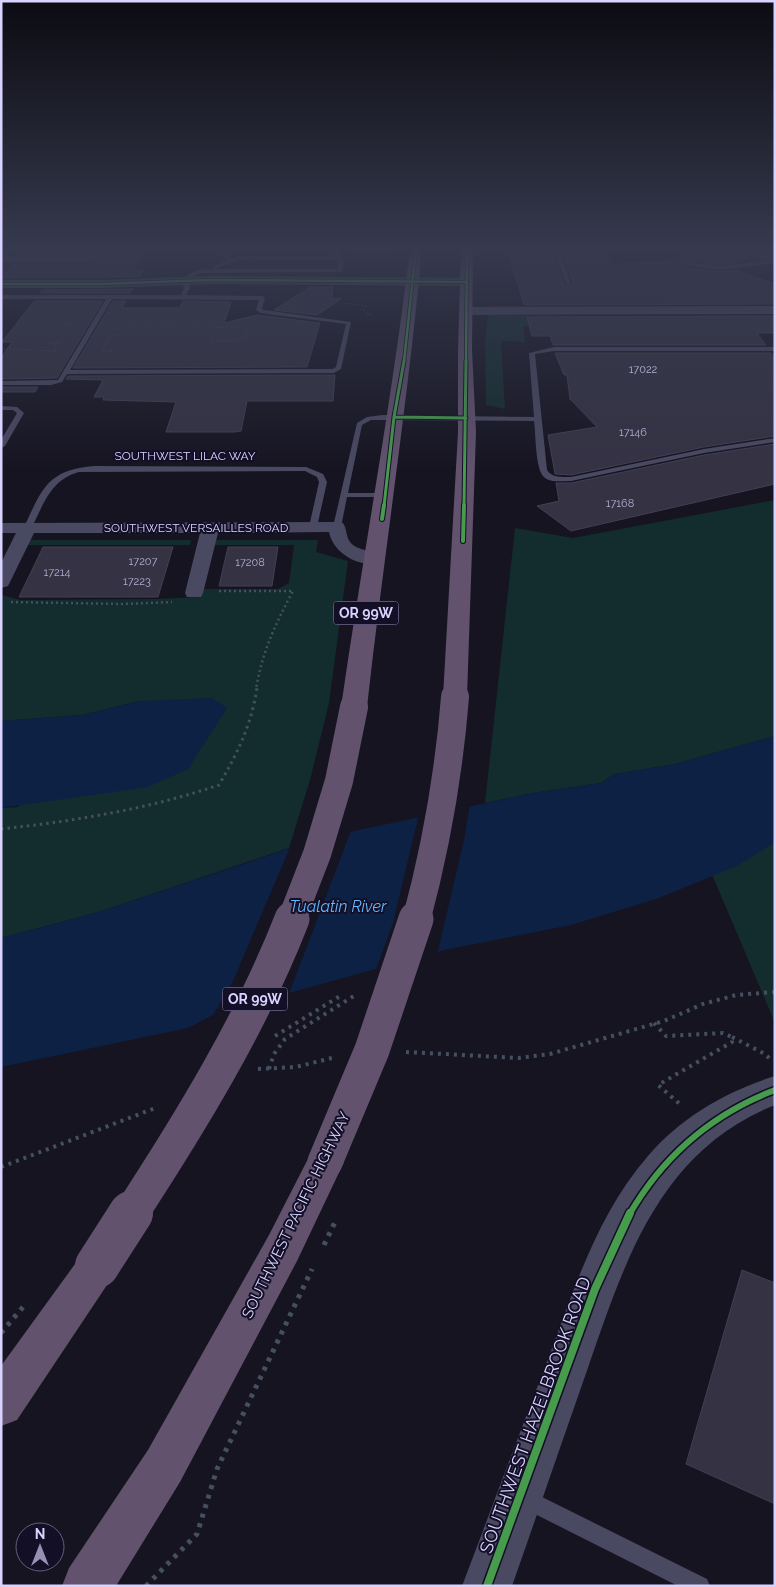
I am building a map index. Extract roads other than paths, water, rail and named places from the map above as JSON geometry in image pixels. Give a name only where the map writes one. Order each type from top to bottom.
[{"type":"highway","name":"OR 99W","points":[[1,1404],[98,1266],[179,1138],[231,1046],[294,912],[324,832],[344,766],[407,322]]},
{"type":"highway","name":"SOUTHWEST PACIFIC HIGHWAY","points":[[87,1586],[164,1466],[278,1256],[325,1162],[379,1034],[423,900],[448,780],[455,697],[466,418],[466,322]]},
{"type":"street","name":"SOUTHWEST VERSAILLES ROAD","points":[[3,527],[27,529],[210,529],[337,527]]},
{"type":"street","points":[[337,527],[338,542],[374,559]]},
{"type":"street","points":[[1,582],[27,529]]},
{"type":"street","points":[[194,592],[210,529]]},
{"type":"street","name":"SOUTHWEST HAZELBROOK ROAD","points":[[487,1586],[600,1276],[628,1215],[651,1179],[678,1150],[707,1127],[761,1095],[775,1090]]},
{"type":"lane","points":[[1,383],[52,383],[60,381],[96,322]]},
{"type":"lane","points":[[67,372],[334,371],[339,368],[349,323],[341,322]]},
{"type":"lane","points":[[775,349],[539,350],[532,353],[531,357],[543,470],[547,476],[556,479],[571,478],[704,451],[775,440]]},
{"type":"lane","points":[[1,408],[15,408],[21,412],[1,446]]},
{"type":"lane","points":[[337,527],[359,424],[369,418],[537,419]]},
{"type":"lane","name":"SOUTHWEST LILAC WAY","points":[[27,529],[57,477],[72,470],[103,468],[306,469],[320,476],[323,482],[313,527]]},
{"type":"lane","points":[[345,494],[384,495]]},
{"type":"lane","points":[[520,1496],[700,1586]]},
{"type":"water","points":[[212,698],[227,708],[188,769],[148,787],[1,808],[1,721],[82,715],[140,701]]},
{"type":"water","name":"Tualatin River","points":[[775,736],[775,842],[737,866],[659,898],[571,925],[444,950],[217,1013],[188,1028],[1,1067],[1,938],[99,912],[321,838],[533,793],[601,783],[615,774],[675,764]]}]
